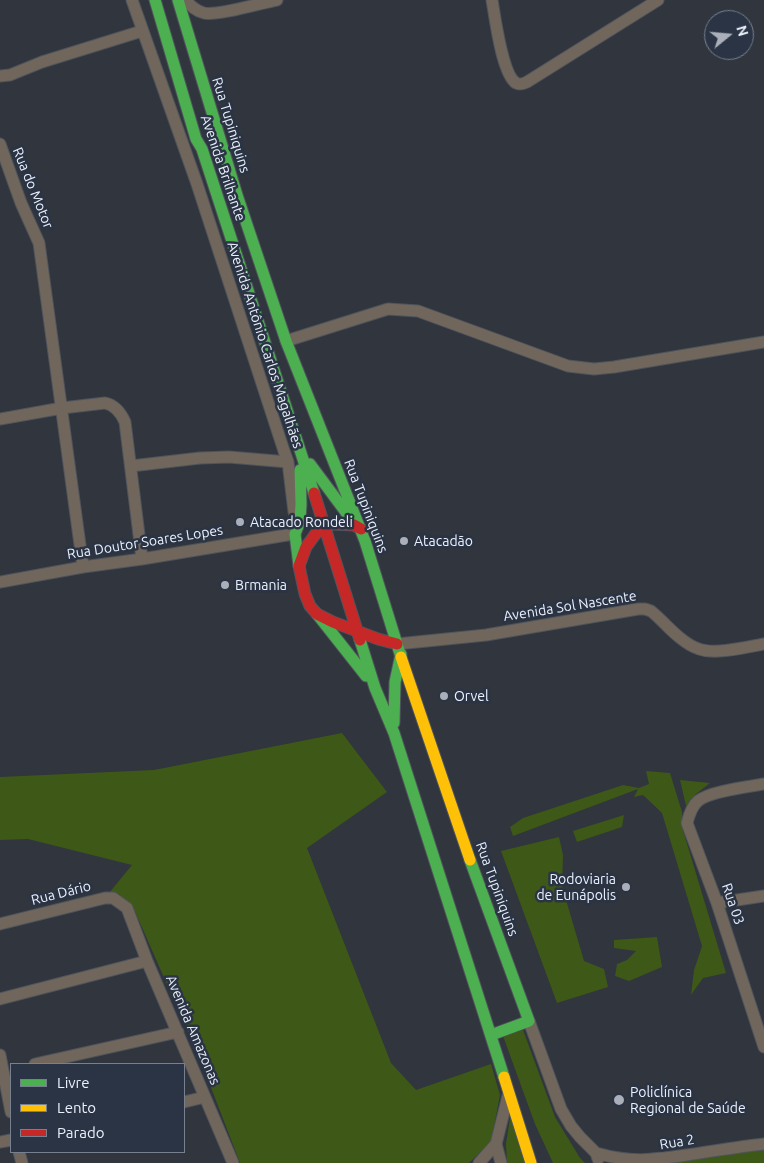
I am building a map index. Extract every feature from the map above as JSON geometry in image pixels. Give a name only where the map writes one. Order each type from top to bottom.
[{"type":"main road","name":"Avenida Brilhante","points":[[155,0],[196,139],[202,148],[376,688]]},
{"type":"main road","name":"Rua Tupiniquins","points":[[178,0],[237,195],[286,341],[365,541],[460,832],[529,1021]]},
{"type":"main road","points":[[299,450],[358,527]]},
{"type":"main road","points":[[299,450],[300,521],[294,534],[304,594],[310,606],[376,688],[394,733],[531,1163]]},
{"type":"main road","points":[[299,566],[311,539],[325,526],[341,524],[358,527]]},
{"type":"main road","points":[[317,614],[399,649],[394,696],[394,733]]},
{"type":"main road","points":[[490,1034],[529,1021]]},
{"type":"main road","points":[[510,1097],[539,1154]]},
{"type":"street","name":"Avenida Antônio Carlos Magalhães","points":[[132,0],[197,184],[288,462],[295,527],[294,534]]},
{"type":"street","points":[[185,0],[194,9],[206,13],[223,12],[277,0]]},
{"type":"street","points":[[492,0],[506,68],[514,82],[519,84],[527,82],[658,0]]},
{"type":"street","points":[[0,76],[10,75],[42,62],[142,31]]},
{"type":"street","name":"Rua do Motor","points":[[0,144],[21,203],[39,243],[83,567]]},
{"type":"street","points":[[197,184],[194,174],[202,148]]},
{"type":"street","points":[[286,341],[388,309],[401,309],[418,310],[568,366],[594,369],[624,366],[764,342]]},
{"type":"street","points":[[0,419],[62,408],[105,404],[110,404],[117,410],[125,422],[142,559]]},
{"type":"street","points":[[131,466],[200,458],[229,457],[288,462]]},
{"type":"street","name":"Rua Doutor Soares Lopes","points":[[0,582],[294,534]]},
{"type":"street","name":"Avenida Sol Nascente","points":[[399,649],[638,609],[651,611],[679,637],[699,649],[710,651],[764,644]]},
{"type":"street","name":"Rua 03","points":[[764,784],[707,796],[698,801],[690,813],[687,822],[717,903],[764,1046]]},
{"type":"street","points":[[717,903],[764,896]]},
{"type":"street","name":"Rua Dário","points":[[0,924],[105,898],[113,898],[127,908]]},
{"type":"street","name":"Avenida Amazonas","points":[[127,908],[230,1162]]},
{"type":"street","points":[[0,998],[147,961]]},
{"type":"street","points":[[751,1006],[764,1004]]},
{"type":"street","points":[[529,1021],[562,1109],[571,1126],[598,1158]]},
{"type":"street","points":[[39,1063],[178,1032]]},
{"type":"street","points":[[0,1055],[7,1070],[10,1102]]},
{"type":"street","points":[[185,1102],[205,1097]]},
{"type":"street","points":[[479,1163],[496,1144],[510,1097]]},
{"type":"street","points":[[496,1144],[500,1163]]},
{"type":"street","name":"Rua 2","points":[[598,1158],[631,1162],[652,1161],[764,1144]]},
{"type":"green space","points":[[342,733],[387,792],[307,848],[391,1063],[416,1090],[491,1064],[500,1095],[491,1142],[469,1163],[240,1163],[202,1064],[133,907],[109,893],[132,865],[28,839],[0,840],[0,777],[154,770]]},
{"type":"green space","points":[[646,771],[670,773],[682,812],[682,827],[726,973],[703,978],[691,995],[694,970],[702,946],[662,813],[643,795],[634,797],[638,789],[513,836],[510,827],[523,818],[623,785],[639,788],[649,784]]},
{"type":"green space","points":[[680,780],[710,783],[696,794],[686,806]]},
{"type":"green space","points":[[624,815],[622,827],[577,842],[573,831]]},
{"type":"green space","points":[[559,837],[563,855],[562,886],[584,961],[604,969],[608,987],[557,1003],[501,851]]},
{"type":"green space","points":[[657,937],[662,967],[629,981],[615,976],[617,964],[627,960],[636,951],[614,948],[614,940]]},
{"type":"green space","points":[[523,1030],[555,1117],[585,1163],[553,1163],[535,1124],[503,1036]]},
{"type":"green space","points":[[511,1111],[528,1163],[507,1163],[506,1144]]},
{"type":"green space","points":[[764,1148],[764,1163],[650,1163]]},
{"type":"traffic: fast","points":[[155,0],[196,139],[202,149],[314,493]]},
{"type":"traffic: fast","points":[[178,0],[237,195],[286,341],[365,541],[401,657]]},
{"type":"traffic: fast","points":[[310,464],[354,525]]},
{"type":"traffic: fast","points":[[299,566],[295,534],[300,521],[300,470]]},
{"type":"traffic: fast","points":[[317,614],[366,676]]},
{"type":"traffic: fast","points":[[360,640],[375,688],[394,733],[504,1077]]},
{"type":"traffic: fast","points":[[394,723],[395,682],[401,654]]},
{"type":"traffic: fast","points":[[470,860],[529,1021],[491,1035]]},
{"type":"traffic: slow","points":[[401,657],[470,860]]},
{"type":"traffic: slow","points":[[504,1077],[531,1163]]},
{"type":"traffic: jam","points":[[314,493],[360,640]]},
{"type":"traffic: jam","points":[[361,529],[354,525],[333,524],[325,526],[317,532],[306,547],[299,566],[305,594],[310,606],[317,614],[378,639],[397,644]]},
{"type":"place","name":"Atacado Rondeli","points":[[240,522]]},
{"type":"place","name":"Atacadão","points":[[404,541]]},
{"type":"place","name":"Brmania","points":[[225,585]]},
{"type":"place","name":"Orvel","points":[[444,696]]},
{"type":"place","name":"Rodoviaria de Eunápolis","points":[[626,887]]},
{"type":"place","name":"Policlínica Regional de Saúde","points":[[619,1100]]}]
